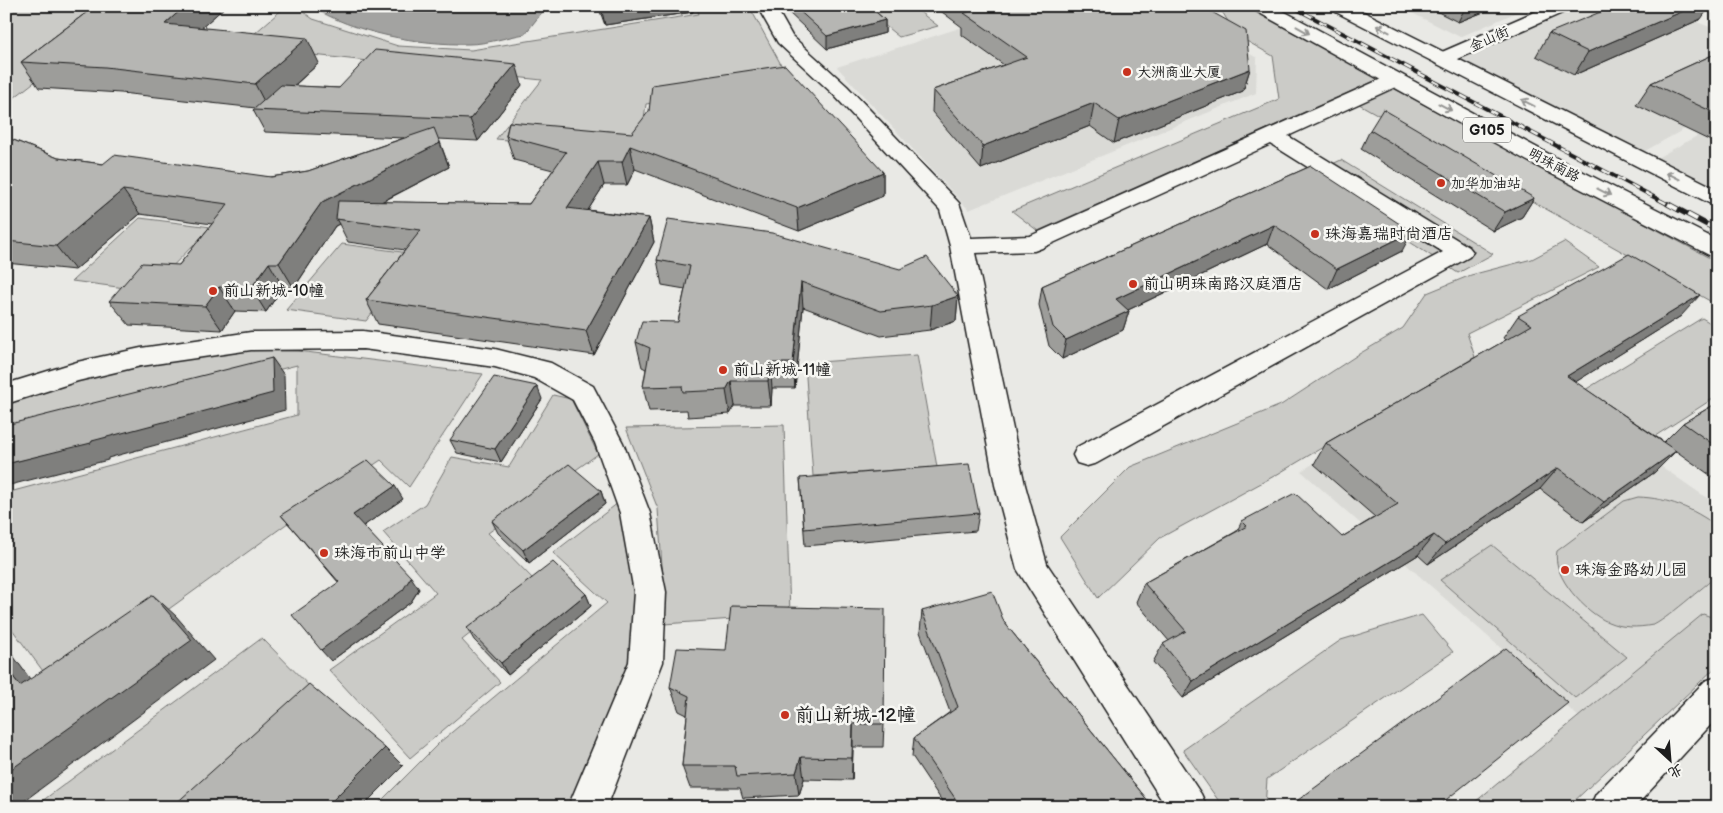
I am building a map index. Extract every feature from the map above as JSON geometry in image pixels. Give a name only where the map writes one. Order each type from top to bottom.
[{"type":"main road","points":[[766,6],[784,39],[840,90],[951,208],[962,246],[1010,485],[1033,570],[1188,807]]},
{"type":"main road","name":"明珠南路","points":[[1260,6],[1552,165],[1717,250]]},
{"type":"main road","name":"G105","points":[[1338,6],[1717,198]]},
{"type":"main road","name":"金山街","points":[[1442,59],[1563,6]]},
{"type":"main road","points":[[962,246],[1034,243],[1395,80]]},
{"type":"main road","points":[[1087,455],[1461,252],[1272,135]]},
{"type":"main road","points":[[6,394],[77,372],[141,357],[251,341],[353,340],[495,358],[542,370],[583,393],[609,443],[635,513],[650,592],[646,662],[596,789],[587,807]]},
{"type":"main road","points":[[1609,807],[1717,693]]},
{"type":"shaded area","points":[[6,6],[132,6],[6,104]]},
{"type":"shaded area","points":[[286,6],[295,6],[313,19],[398,46],[471,50],[699,14],[696,6],[749,6],[790,81],[646,104],[642,133],[628,150],[496,139],[542,80],[239,47]]},
{"type":"shaded area","points":[[311,6],[547,6],[525,34],[476,44],[450,44],[387,36],[346,23]]},
{"type":"shaded area","points":[[861,6],[912,6],[938,26],[899,37]]},
{"type":"shaded area","points":[[1029,6],[1199,25],[1257,58],[1256,93],[969,210],[837,67]]},
{"type":"shaded area","points":[[1211,6],[1248,6],[1381,78],[1038,231],[1012,211],[1279,99],[1273,56],[1236,35],[1223,13]]},
{"type":"shaded area","points":[[1398,6],[1531,6],[1460,37]]},
{"type":"shaded area","points":[[1580,6],[1657,6],[1717,30],[1717,111],[1643,152],[1458,60]]},
{"type":"shaded area","points":[[1393,88],[1717,262],[1717,305],[1359,104]]},
{"type":"shaded area","points":[[1717,125],[1717,189],[1655,159]]},
{"type":"shaded area","points":[[1341,160],[1493,254],[1458,273],[1307,176]]},
{"type":"shaded area","points":[[140,218],[211,227],[148,291],[72,281]]},
{"type":"shaded area","points":[[1564,242],[1599,267],[1467,333],[1475,357],[1276,475],[1160,538],[1098,598],[1060,537],[1130,467],[1281,405],[1403,328],[1427,293],[1471,275],[1532,259]]},
{"type":"shaded area","points":[[342,244],[417,254],[366,321],[286,310]]},
{"type":"shaded area","points":[[1702,318],[1717,327],[1717,396],[1649,440],[1580,393]]},
{"type":"shaded area","points":[[246,350],[298,351],[483,374],[409,487],[381,460],[285,525],[57,690],[6,621],[6,493],[297,415],[297,365],[6,438],[6,404],[77,381],[141,364]]},
{"type":"shaded area","name":"珠海金路幼儿园","points":[[1499,354],[1717,505],[1717,635],[1599,735],[1301,471]]},
{"type":"shaded area","points":[[917,355],[937,467],[813,476],[805,363]]},
{"type":"shaded area","points":[[553,395],[571,399],[598,454],[488,533],[536,582],[462,640],[500,682],[410,758],[329,670],[436,593],[383,532],[425,504],[452,457],[509,467]]},
{"type":"shaded area","points":[[784,425],[790,615],[664,624],[664,594],[658,509],[626,428]]},
{"type":"shaded area","points":[[1638,497],[1659,499],[1679,505],[1717,526],[1717,576],[1658,623],[1630,627],[1608,622],[1590,611],[1581,602],[1572,592],[1559,571],[1557,551],[1624,501]]},
{"type":"shaded area","points":[[618,503],[635,593],[628,665],[581,782],[567,807],[375,807],[440,742],[607,603],[553,553]]},
{"type":"shaded area","points":[[1492,545],[1627,657],[1575,698],[1440,580]]},
{"type":"shaded area","points":[[1703,614],[1717,619],[1717,666],[1568,807],[1469,807]]},
{"type":"shaded area","points":[[1422,615],[1453,652],[1267,779],[1265,807],[1223,807],[1183,750],[1341,640]]},
{"type":"shaded area","points":[[262,638],[322,699],[202,807],[34,807]]},
{"type":"building","points":[[95,6],[185,6],[165,24],[307,38],[255,84],[105,67],[21,62]]},
{"type":"building","points":[[794,6],[869,6],[885,20],[827,36]]},
{"type":"building","name":"大洲商业大厦","points":[[965,6],[1201,6],[1246,31],[1250,69],[1119,120],[1094,103],[983,146],[933,90],[1027,57],[964,13],[971,11]]},
{"type":"building","points":[[1615,6],[1695,6],[1588,52],[1549,33]]},
{"type":"building","points":[[375,50],[516,64],[470,119],[253,110],[281,85],[339,88]]},
{"type":"building","points":[[1717,53],[1717,114],[1651,83]]},
{"type":"building","points":[[785,65],[883,172],[797,208],[630,146],[622,162],[598,162],[567,208],[649,218],[586,331],[366,300],[421,230],[336,219],[338,201],[529,204],[566,152],[506,136],[509,122],[632,133],[649,111],[652,85]]},
{"type":"building","points":[[1383,109],[1534,198],[1505,212],[1370,130]]},
{"type":"building","points":[[434,128],[440,143],[322,202],[279,263],[269,263],[251,288],[219,287],[205,306],[109,301],[142,263],[179,265],[228,204],[123,190],[56,246],[6,241],[6,137],[58,158],[103,164],[114,155],[271,177],[308,171]]},
{"type":"building","points":[[1311,166],[1412,232],[1337,269],[1274,225],[1116,299],[1129,311],[1066,340],[1053,327],[1042,286]]},
{"type":"building","points":[[668,219],[772,233],[900,269],[927,257],[958,296],[932,305],[881,311],[801,282],[793,363],[770,363],[768,381],[731,381],[726,390],[683,392],[682,386],[643,387],[650,348],[636,342],[642,321],[678,322],[690,266],[657,260]]},
{"type":"building","points":[[1629,254],[1700,295],[1567,376],[1676,451],[1604,502],[1558,468],[1445,544],[1434,535],[1193,681],[1163,644],[1186,631],[1144,583],[1247,526],[1242,521],[1295,493],[1342,537],[1398,504],[1326,443],[1532,325],[1518,316]]},
{"type":"building","points":[[272,358],[273,393],[92,441],[91,443],[6,464],[6,425]]},
{"type":"building","points":[[494,377],[537,386],[495,449],[450,440]]},
{"type":"building","points":[[1717,403],[1717,447],[1683,423]]},
{"type":"building","points":[[368,460],[395,486],[353,515],[411,577],[403,590],[321,650],[292,615],[339,582],[281,515]]},
{"type":"building","points":[[569,464],[601,491],[523,550],[492,521]]},
{"type":"building","points":[[969,464],[979,513],[804,529],[800,478]]},
{"type":"building","points":[[553,562],[586,594],[501,663],[467,628]]},
{"type":"building","points":[[992,591],[1004,622],[1153,807],[961,807],[914,738],[958,707],[922,611]]},
{"type":"building","points":[[153,595],[192,640],[6,773],[6,667],[20,686]]},
{"type":"building","name":"前山新城-12幢","points":[[731,606],[885,609],[884,724],[853,724],[852,758],[801,757],[796,773],[737,776],[735,766],[682,766],[689,696],[670,687],[677,648],[726,650]]},
{"type":"building","points":[[1506,648],[1568,703],[1437,807],[1297,807],[1294,803]]},
{"type":"building","points":[[309,684],[385,748],[326,807],[172,807]]},
{"type":"railway","points":[[1291,6],[1671,206]]},
{"type":"railway","points":[[1668,204],[1717,230]]},
{"type":"place","name":"大洲商业大厦","points":[[1127,72]]},
{"type":"place","name":"加华加油站","points":[[1441,183]]},
{"type":"place","name":"珠海嘉瑞时尚酒店","points":[[1315,234]]},
{"type":"place","name":"前山明珠南路汉庭酒店","points":[[1133,284]]},
{"type":"place","name":"前山新城-10幢","points":[[213,291]]},
{"type":"place","name":"前山新城-11幢","points":[[723,370]]},
{"type":"place","name":"珠海市前山中学","points":[[324,553]]},
{"type":"place","name":"珠海金路幼儿园","points":[[1565,570]]},
{"type":"place","name":"前山新城-12幢","points":[[785,715]]}]
